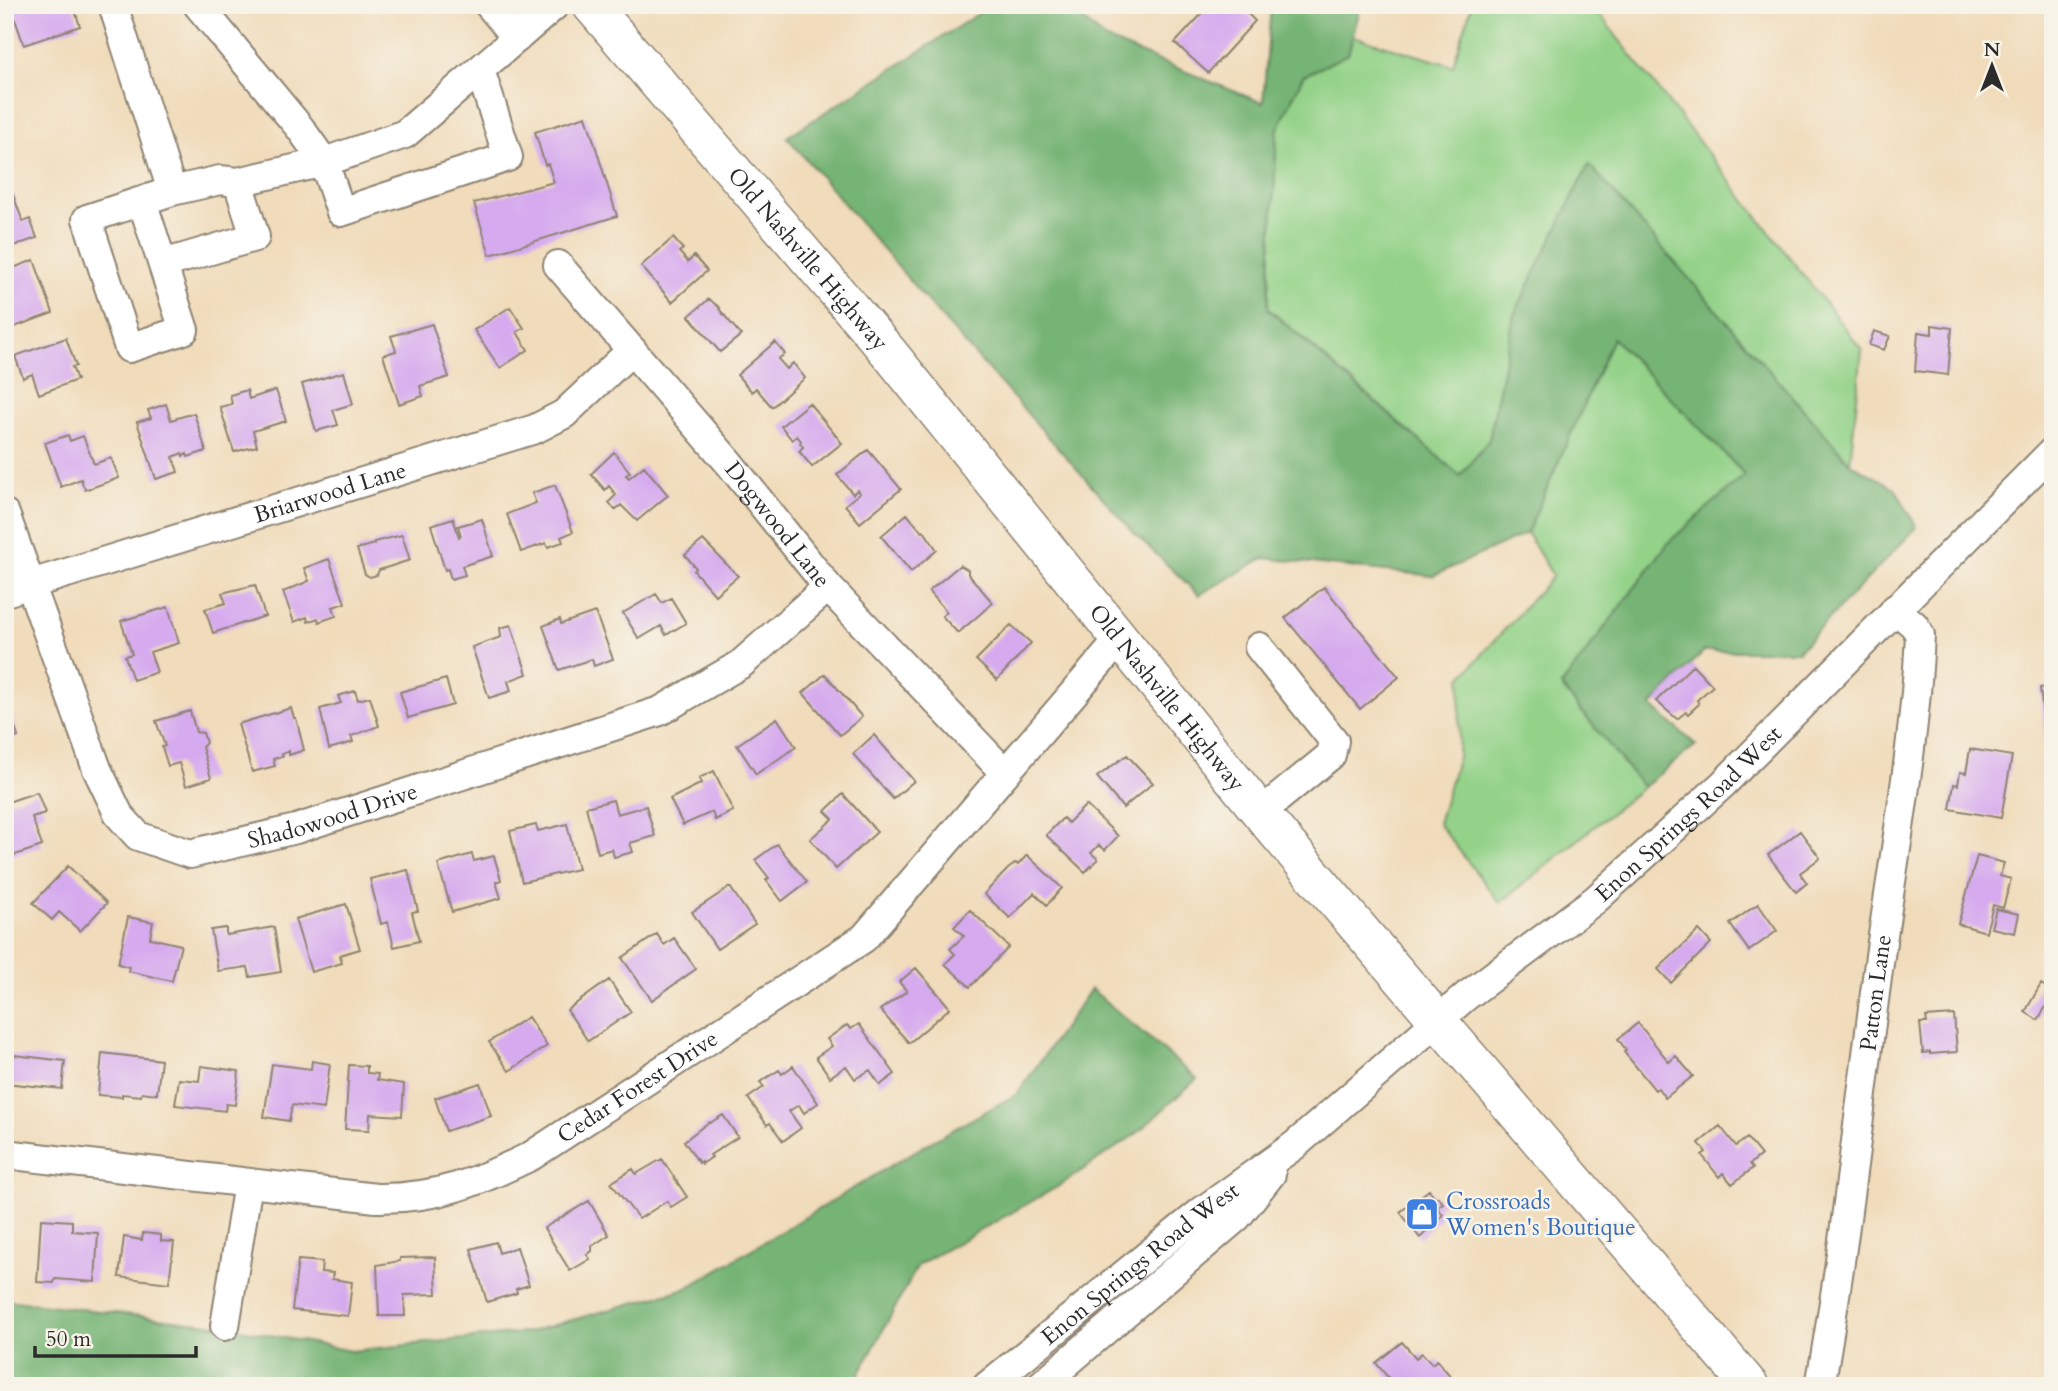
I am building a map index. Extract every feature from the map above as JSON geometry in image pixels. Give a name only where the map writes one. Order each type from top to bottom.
[{"type":"main road","name":"Old Nashville Highway","points":[[591,5],[890,354],[1260,813],[1751,1386]]},
{"type":"street","points":[[113,5],[172,191]]},
{"type":"street","points":[[198,5],[300,128],[324,162],[341,212],[508,156],[480,70]]},
{"type":"street","points":[[489,5],[517,38]]},
{"type":"street","points":[[142,201],[184,330],[129,348],[87,219],[172,191],[220,180],[238,182],[324,162],[405,134],[555,5]]},
{"type":"street","points":[[163,264],[255,237],[238,182]]},
{"type":"street","name":"Dogwood Lane","points":[[558,265],[730,464],[828,587],[1005,773]]},
{"type":"street","name":"Briarwood Lane","points":[[18,588],[535,429],[564,414],[632,350]]},
{"type":"street","name":"Enon Springs Road West","points":[[987,1386],[1201,1212],[1295,1145],[1437,1020],[1605,891],[1723,784],[2053,451]]},
{"type":"street","name":"Shadowood Drive","points":[[5,514],[18,588],[119,815],[138,836],[190,854],[296,829],[660,710],[741,664],[828,587]]},
{"type":"street","name":"Patton Lane","points":[[1820,1386],[1855,1159],[1880,955],[1911,751],[1920,635],[1914,625],[1895,609]]},
{"type":"street","name":"Cedar Forest Drive","points":[[5,1154],[351,1196],[406,1199],[472,1184],[531,1156],[864,938],[1120,639]]},
{"type":"street","points":[[1259,647],[1334,741],[1331,755],[1260,813]]},
{"type":"street","name":"Enon Springs Road West","points":[[1040,1386],[1237,1217],[1295,1145]]},
{"type":"street","points":[[225,1326],[248,1183]]},
{"type":"green space","points":[[992,5],[1067,5],[1105,39],[1263,103],[1271,5],[1361,5],[1348,54],[1303,76],[1277,131],[1268,309],[1460,476],[1489,440],[1514,315],[1589,164],[1850,463],[1895,488],[1917,527],[1798,651],[1704,651],[1651,706],[1696,745],[1643,787],[1561,686],[1669,542],[1745,475],[1613,338],[1527,533],[1433,576],[1264,558],[1199,595],[1135,534],[934,309],[787,137]]},
{"type":"green space","points":[[1472,5],[1592,5],[1862,350],[1850,463],[1589,165],[1514,315],[1489,440],[1460,476],[1268,308],[1277,131],[1303,76],[1348,54],[1353,36],[1453,66]]},
{"type":"green space","points":[[1613,338],[1745,475],[1669,542],[1561,686],[1643,787],[1500,903],[1438,823],[1458,757],[1461,678],[1553,576],[1527,533]]},
{"type":"green space","points":[[1091,989],[1197,1079],[1136,1134],[1059,1186],[918,1265],[853,1386],[5,1386],[5,1300],[225,1326],[351,1351],[529,1332],[687,1288],[927,1144],[1017,1094]]},
{"type":"building","points":[[10,5],[73,5],[80,26],[24,45]]},
{"type":"building","points":[[1210,5],[1239,5],[1255,21],[1208,73],[1175,43]]},
{"type":"building","points":[[586,116],[617,216],[490,255],[474,203],[554,182],[548,164],[545,165],[535,132]]},
{"type":"building","points":[[11,189],[23,222],[30,219],[37,238],[5,249],[5,191]]},
{"type":"building","points":[[673,238],[683,249],[679,252],[688,262],[694,256],[707,271],[672,302],[641,266]]},
{"type":"building","points":[[34,260],[53,313],[12,328],[5,307],[5,271]]},
{"type":"building","points":[[709,299],[720,308],[741,335],[720,352],[689,316]]},
{"type":"building","points":[[510,307],[524,328],[517,332],[528,350],[500,368],[474,330]]},
{"type":"building","points":[[432,324],[449,377],[420,386],[423,396],[399,404],[383,355],[396,351],[391,336]]},
{"type":"building","points":[[1932,325],[1952,328],[1948,375],[1915,371],[1918,332],[1932,334]]},
{"type":"building","points":[[1874,331],[1890,336],[1884,350],[1869,345]]},
{"type":"building","points":[[66,338],[76,366],[72,367],[77,380],[39,394],[32,374],[23,378],[15,356]]},
{"type":"building","points":[[775,342],[785,354],[778,359],[787,369],[793,363],[805,378],[772,407],[756,388],[752,392],[737,375]]},
{"type":"building","points":[[344,372],[353,404],[333,410],[338,425],[316,431],[302,384]]},
{"type":"building","points":[[247,390],[249,399],[276,390],[286,421],[253,431],[257,446],[234,452],[220,407],[232,404],[230,395]]},
{"type":"building","points":[[809,403],[842,443],[812,467],[799,451],[803,447],[801,441],[797,436],[792,440],[781,426]]},
{"type":"building","points":[[166,404],[171,420],[194,413],[206,451],[188,457],[182,453],[173,457],[178,472],[156,479],[137,422],[151,418],[148,410]]},
{"type":"building","points":[[68,435],[70,441],[83,436],[94,464],[111,458],[119,478],[85,490],[81,479],[61,487],[45,443]]},
{"type":"building","points":[[868,450],[901,489],[860,523],[845,505],[860,493],[857,490],[853,494],[837,475]]},
{"type":"building","points":[[614,452],[630,472],[626,475],[629,478],[644,466],[668,495],[637,521],[621,505],[615,510],[609,502],[616,495],[609,486],[605,490],[591,474]]},
{"type":"building","points":[[555,485],[573,532],[561,537],[563,542],[548,547],[546,543],[521,552],[507,514],[536,503],[532,493]]},
{"type":"building","points":[[907,514],[922,532],[924,531],[937,550],[911,572],[881,536]]},
{"type":"building","points":[[453,518],[459,537],[458,526],[482,519],[493,556],[462,566],[465,575],[451,579],[448,569],[445,570],[431,525]]},
{"type":"building","points":[[402,535],[410,560],[379,570],[377,575],[370,577],[365,574],[357,549]]},
{"type":"building","points":[[703,540],[738,576],[715,595],[694,571],[696,568],[685,555]]},
{"type":"building","points":[[329,559],[345,603],[333,607],[336,616],[319,622],[318,618],[308,622],[307,617],[294,622],[283,592],[309,581],[304,568]]},
{"type":"building","points":[[960,565],[968,570],[968,574],[993,603],[958,633],[942,616],[947,612],[929,591]]},
{"type":"building","points":[[255,585],[265,616],[213,633],[205,609],[226,603],[222,593]]},
{"type":"building","points":[[1324,587],[1399,677],[1360,709],[1285,618]]},
{"type":"building","points":[[656,594],[662,603],[671,598],[686,623],[666,635],[661,626],[639,639],[623,613]]},
{"type":"building","points":[[168,607],[179,643],[150,652],[157,672],[133,680],[125,656],[132,654],[121,621]]},
{"type":"building","points":[[595,612],[613,659],[594,666],[592,659],[559,670],[543,626],[560,619],[561,624]]},
{"type":"building","points":[[511,625],[527,674],[508,681],[511,691],[489,698],[472,647],[501,637],[500,628]]},
{"type":"building","points":[[1011,625],[1031,643],[997,680],[976,660]]},
{"type":"building","points":[[1693,665],[1713,686],[1697,700],[1699,704],[1677,719],[1656,701]]},
{"type":"building","points":[[825,674],[862,717],[840,735],[803,693]]},
{"type":"building","points":[[446,679],[453,705],[408,718],[400,692]]},
{"type":"building","points":[[2053,686],[2053,743],[2046,744],[2040,688]]},
{"type":"building","points":[[355,691],[358,700],[370,697],[379,726],[351,736],[353,742],[329,749],[320,709],[341,703],[338,696]]},
{"type":"building","points":[[291,708],[304,750],[289,755],[289,751],[273,759],[275,766],[252,772],[238,724]]},
{"type":"building","points":[[190,711],[196,732],[203,733],[206,743],[202,747],[211,778],[186,786],[179,763],[168,766],[162,747],[165,746],[156,721]]},
{"type":"building","points":[[11,713],[18,737],[5,741],[5,715]]},
{"type":"building","points":[[777,718],[796,747],[756,774],[737,745]]},
{"type":"building","points":[[874,735],[914,781],[893,799],[853,754]]},
{"type":"building","points":[[1970,749],[2012,756],[2001,818],[1950,809],[1954,784],[1958,785],[1960,772],[1966,773]]},
{"type":"building","points":[[1127,755],[1153,783],[1123,808],[1097,777]]},
{"type":"building","points":[[714,771],[733,811],[715,820],[712,812],[683,825],[670,799],[702,783],[699,778]]},
{"type":"building","points":[[37,792],[45,813],[32,817],[42,846],[12,856],[5,836],[5,803]]},
{"type":"building","points":[[843,794],[877,832],[836,869],[810,839],[833,819],[825,811]]},
{"type":"building","points":[[613,800],[617,814],[646,806],[655,836],[630,843],[633,852],[614,857],[612,849],[598,853],[586,807]]},
{"type":"building","points":[[1086,805],[1118,836],[1105,850],[1099,845],[1091,853],[1098,859],[1085,872],[1046,835],[1063,818],[1068,823]]},
{"type":"building","points":[[567,824],[578,869],[522,882],[510,831],[536,825],[538,831]]},
{"type":"building","points":[[1800,831],[1820,858],[1800,873],[1807,883],[1796,892],[1768,855]]},
{"type":"building","points":[[777,844],[807,882],[782,901],[755,860]]},
{"type":"building","points":[[472,854],[474,861],[494,856],[501,880],[496,882],[501,898],[452,912],[438,864]]},
{"type":"building","points":[[1027,855],[1062,888],[1047,905],[1034,893],[1010,918],[984,894],[1008,869],[1016,863],[1018,865]]},
{"type":"building","points":[[1977,856],[2004,863],[2000,876],[2011,879],[2003,908],[1993,905],[1986,932],[1958,924]]},
{"type":"building","points":[[68,866],[107,903],[80,931],[59,912],[52,920],[33,903]]},
{"type":"building","points":[[408,870],[418,911],[412,912],[419,941],[394,947],[388,922],[381,924],[370,879]]},
{"type":"building","points":[[730,887],[755,924],[717,949],[692,912]]},
{"type":"building","points":[[346,904],[360,949],[340,955],[342,963],[311,972],[295,919]]},
{"type":"building","points":[[1758,904],[1777,931],[1749,951],[1730,924]]},
{"type":"building","points":[[1996,909],[2019,914],[2015,933],[1991,928]]},
{"type":"building","points":[[970,910],[1009,947],[970,987],[945,964],[955,954],[950,949],[964,936],[954,927]]},
{"type":"building","points":[[128,917],[153,922],[150,938],[181,945],[172,981],[128,971],[129,967],[118,964]]},
{"type":"building","points":[[274,927],[281,972],[250,977],[248,967],[218,971],[211,930],[226,928],[226,935]]},
{"type":"building","points":[[1699,930],[1711,943],[1671,983],[1658,969]]},
{"type":"building","points":[[657,934],[664,945],[674,938],[696,969],[652,1000],[622,958]]},
{"type":"building","points":[[916,968],[950,1008],[909,1043],[880,1010],[907,991],[899,982]]},
{"type":"building","points":[[609,980],[631,1012],[588,1041],[567,1010]]},
{"type":"building","points":[[2041,984],[2053,991],[2053,994],[2038,1020],[2025,1012]]},
{"type":"building","points":[[1954,1015],[1957,1052],[1923,1053],[1920,1023],[1927,1023],[1926,1017]]},
{"type":"building","points":[[528,1017],[547,1046],[509,1071],[489,1042]]},
{"type":"building","points":[[1638,1023],[1669,1062],[1676,1056],[1693,1076],[1665,1098],[1658,1088],[1655,1090],[1624,1052],[1626,1050],[1618,1039]]},
{"type":"building","points":[[859,1024],[895,1074],[880,1085],[870,1070],[855,1079],[846,1066],[830,1077],[816,1057],[832,1046],[827,1039],[847,1025],[851,1029]]},
{"type":"building","points":[[102,1053],[161,1060],[157,1094],[142,1092],[141,1096],[122,1094],[122,1097],[98,1095]]},
{"type":"building","points":[[5,1054],[65,1061],[62,1089],[5,1083]]},
{"type":"building","points":[[312,1061],[330,1064],[324,1109],[292,1105],[289,1121],[264,1117],[272,1064],[311,1069]]},
{"type":"building","points":[[349,1065],[367,1066],[367,1073],[378,1074],[377,1080],[404,1084],[402,1116],[370,1114],[369,1130],[345,1129]]},
{"type":"building","points":[[201,1066],[239,1071],[235,1105],[226,1104],[225,1111],[175,1105],[179,1079],[199,1081]]},
{"type":"building","points":[[793,1066],[818,1103],[804,1113],[799,1105],[789,1111],[801,1128],[783,1141],[770,1123],[767,1125],[748,1098],[764,1087],[760,1082],[779,1070],[782,1074]]},
{"type":"building","points":[[480,1083],[491,1116],[446,1131],[435,1098]]},
{"type":"building","points":[[723,1115],[738,1137],[710,1155],[712,1157],[702,1164],[701,1161],[699,1163],[684,1141]]},
{"type":"building","points":[[1720,1126],[1736,1146],[1747,1138],[1761,1155],[1750,1164],[1753,1168],[1732,1184],[1723,1173],[1719,1177],[1702,1155],[1706,1152],[1699,1143]]},
{"type":"building","points":[[662,1159],[687,1197],[671,1207],[667,1201],[639,1219],[611,1183],[633,1169],[636,1174]]},
{"type":"building","name":"Crossroads Women's Boutique","points":[[1429,1190],[1443,1203],[1437,1207],[1443,1215],[1420,1238],[1400,1212]]},
{"type":"building","points":[[589,1201],[609,1235],[592,1246],[592,1251],[587,1255],[590,1259],[570,1271],[544,1228]]},
{"type":"building","points":[[41,1219],[72,1221],[72,1231],[98,1233],[95,1282],[55,1279],[54,1283],[37,1282]]},
{"type":"building","points":[[5,1224],[11,1224],[10,1264],[5,1264]]},
{"type":"building","points":[[143,1233],[161,1235],[161,1241],[174,1242],[169,1283],[119,1277],[124,1237],[142,1240]]},
{"type":"building","points":[[496,1242],[499,1253],[517,1247],[529,1285],[516,1289],[517,1293],[487,1302],[471,1249]]},
{"type":"building","points":[[435,1257],[437,1294],[404,1295],[405,1316],[379,1316],[377,1265],[400,1261],[400,1258]]},
{"type":"building","points":[[298,1260],[322,1262],[321,1272],[333,1273],[332,1279],[352,1282],[348,1316],[292,1310]]},
{"type":"building","points":[[1402,1342],[1416,1358],[1422,1353],[1432,1364],[1437,1360],[1452,1378],[1446,1383],[1448,1386],[1395,1386],[1376,1363]]},
{"type":"place","name":"Crossroads Women's Boutique","points":[[1422,1214]]}]
